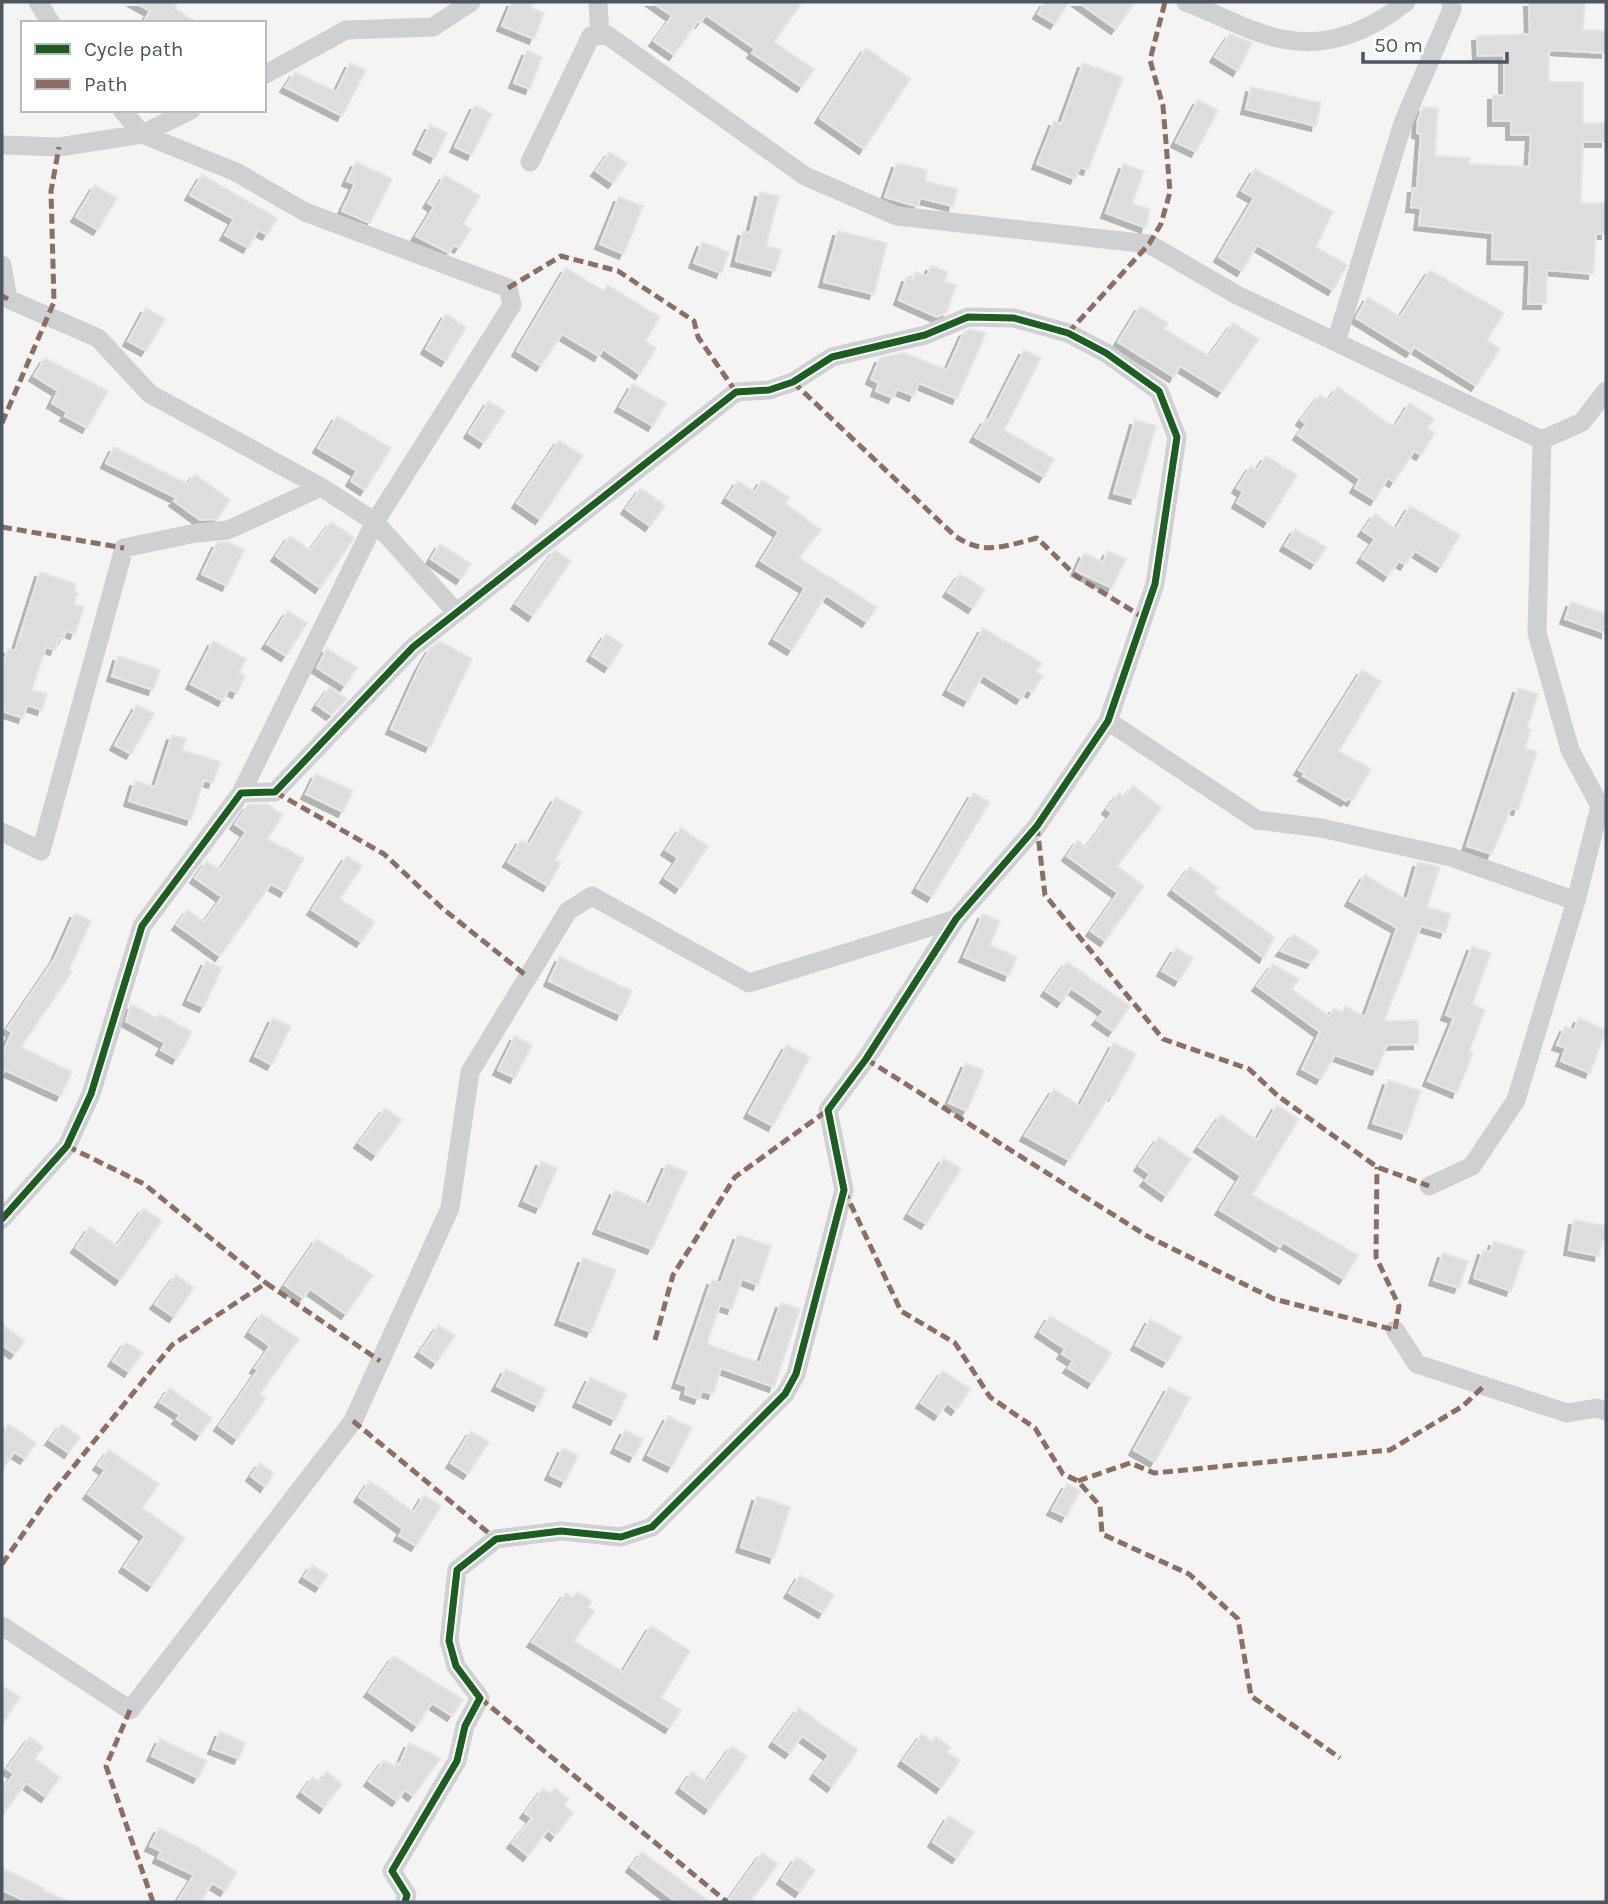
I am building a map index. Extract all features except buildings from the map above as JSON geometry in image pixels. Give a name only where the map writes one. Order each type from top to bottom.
[{"type":"street","points":[[38,2],[50,21]]},
{"type":"street","points":[[266,74],[346,30],[433,27],[471,2]]},
{"type":"street","points":[[598,2],[600,36]]},
{"type":"street","points":[[1186,2],[1282,39],[1355,35],[1387,18],[1406,2]]},
{"type":"street","points":[[1336,342],[1403,123],[1452,9],[1451,2]]},
{"type":"street","points":[[530,162],[591,36],[607,35],[805,176],[897,216],[1149,244],[1237,295],[1542,440],[1582,422],[1606,391]]},
{"type":"street","points":[[2,1219],[66,1146],[91,1094],[142,926],[240,793],[375,522],[512,305],[508,288],[305,212],[236,172],[142,134],[124,112]]},
{"type":"street","points":[[2,145],[59,147],[142,134],[187,112]]},
{"type":"street","points":[[2,265],[8,299],[97,338],[150,394],[321,487],[375,522],[457,611]]},
{"type":"street","points":[[240,793],[275,792],[414,646],[736,392],[769,390],[793,382],[832,356],[925,335],[968,317],[1014,318],[1068,333],[1106,353],[1160,391],[1177,436],[1155,584],[1108,721],[1037,826],[957,919],[866,1059],[828,1110],[844,1190],[796,1374],[785,1394],[652,1527],[621,1536],[561,1531],[496,1539],[457,1570],[449,1641],[456,1666],[480,1698],[465,1726],[457,1761],[392,1871],[407,1895],[405,1902]]},
{"type":"street","points":[[1429,1186],[1472,1166],[1516,1100],[1603,807],[1570,750],[1536,633],[1542,440]]},
{"type":"street","points":[[2,832],[41,851],[124,548],[196,533],[228,530],[321,487]]},
{"type":"street","points":[[1108,721],[1256,820],[1321,828],[1451,856],[1576,901]]},
{"type":"street","points":[[2,1626],[130,1710],[354,1421],[450,1208],[470,1072],[568,911],[592,896],[748,982],[957,919]]},
{"type":"street","points":[[1395,1330],[1416,1364],[1567,1413],[1597,1408],[1606,1411]]},
{"type":"marked path","points":[[1068,333],[1149,244],[1161,224],[1170,192],[1163,106],[1150,60],[1165,2]]},
{"type":"marked path","points":[[2,423],[54,302],[51,191],[59,147]]},
{"type":"marked path","points":[[508,288],[561,256],[618,271],[694,321],[698,337],[736,392]]},
{"type":"marked path","points":[[2,296],[8,299]]},
{"type":"marked path","points":[[793,382],[955,536],[985,548],[1037,538],[1076,576],[1144,618]]},
{"type":"marked path","points":[[2,527],[124,548]]},
{"type":"marked path","points":[[275,792],[384,854],[442,908],[528,977]]},
{"type":"marked path","points":[[1037,826],[1045,895],[1163,1039],[1249,1069],[1278,1096],[1377,1167],[1429,1186]]},
{"type":"marked path","points":[[866,1059],[1147,1236],[1274,1299],[1395,1330],[1399,1306],[1376,1257],[1377,1167]]},
{"type":"marked path","points":[[655,1340],[673,1275],[735,1177],[828,1110]]},
{"type":"marked path","points":[[67,1146],[144,1184],[266,1283]]},
{"type":"marked path","points":[[844,1190],[901,1311],[955,1343],[990,1397],[1035,1428],[1063,1474],[1078,1481],[1100,1506],[1102,1534],[1189,1574],[1238,1619],[1251,1696],[1340,1758]]},
{"type":"marked path","points":[[2,1564],[49,1497],[172,1345],[266,1283],[380,1361]]},
{"type":"marked path","points":[[1078,1481],[1130,1463],[1154,1473],[1390,1450],[1463,1406],[1484,1386]]},
{"type":"marked path","points":[[353,1421],[496,1539]]},
{"type":"marked path","points":[[480,1698],[727,1902]]},
{"type":"marked path","points":[[130,1710],[106,1766],[153,1902]]},
{"type":"cycle path","points":[[2,1219],[67,1146],[91,1094],[142,926],[241,793],[275,792],[413,647],[736,392],[769,390],[793,382],[832,357],[925,335],[968,317],[1014,318],[1068,333],[1106,353],[1159,391],[1177,437],[1155,584],[1108,721],[1037,826],[956,919],[866,1059],[828,1110],[844,1190],[796,1374],[785,1394],[652,1527],[621,1537],[561,1531],[496,1539],[457,1570],[449,1641],[456,1666],[480,1698],[465,1726],[457,1761],[392,1871],[407,1895],[405,1902]]}]
